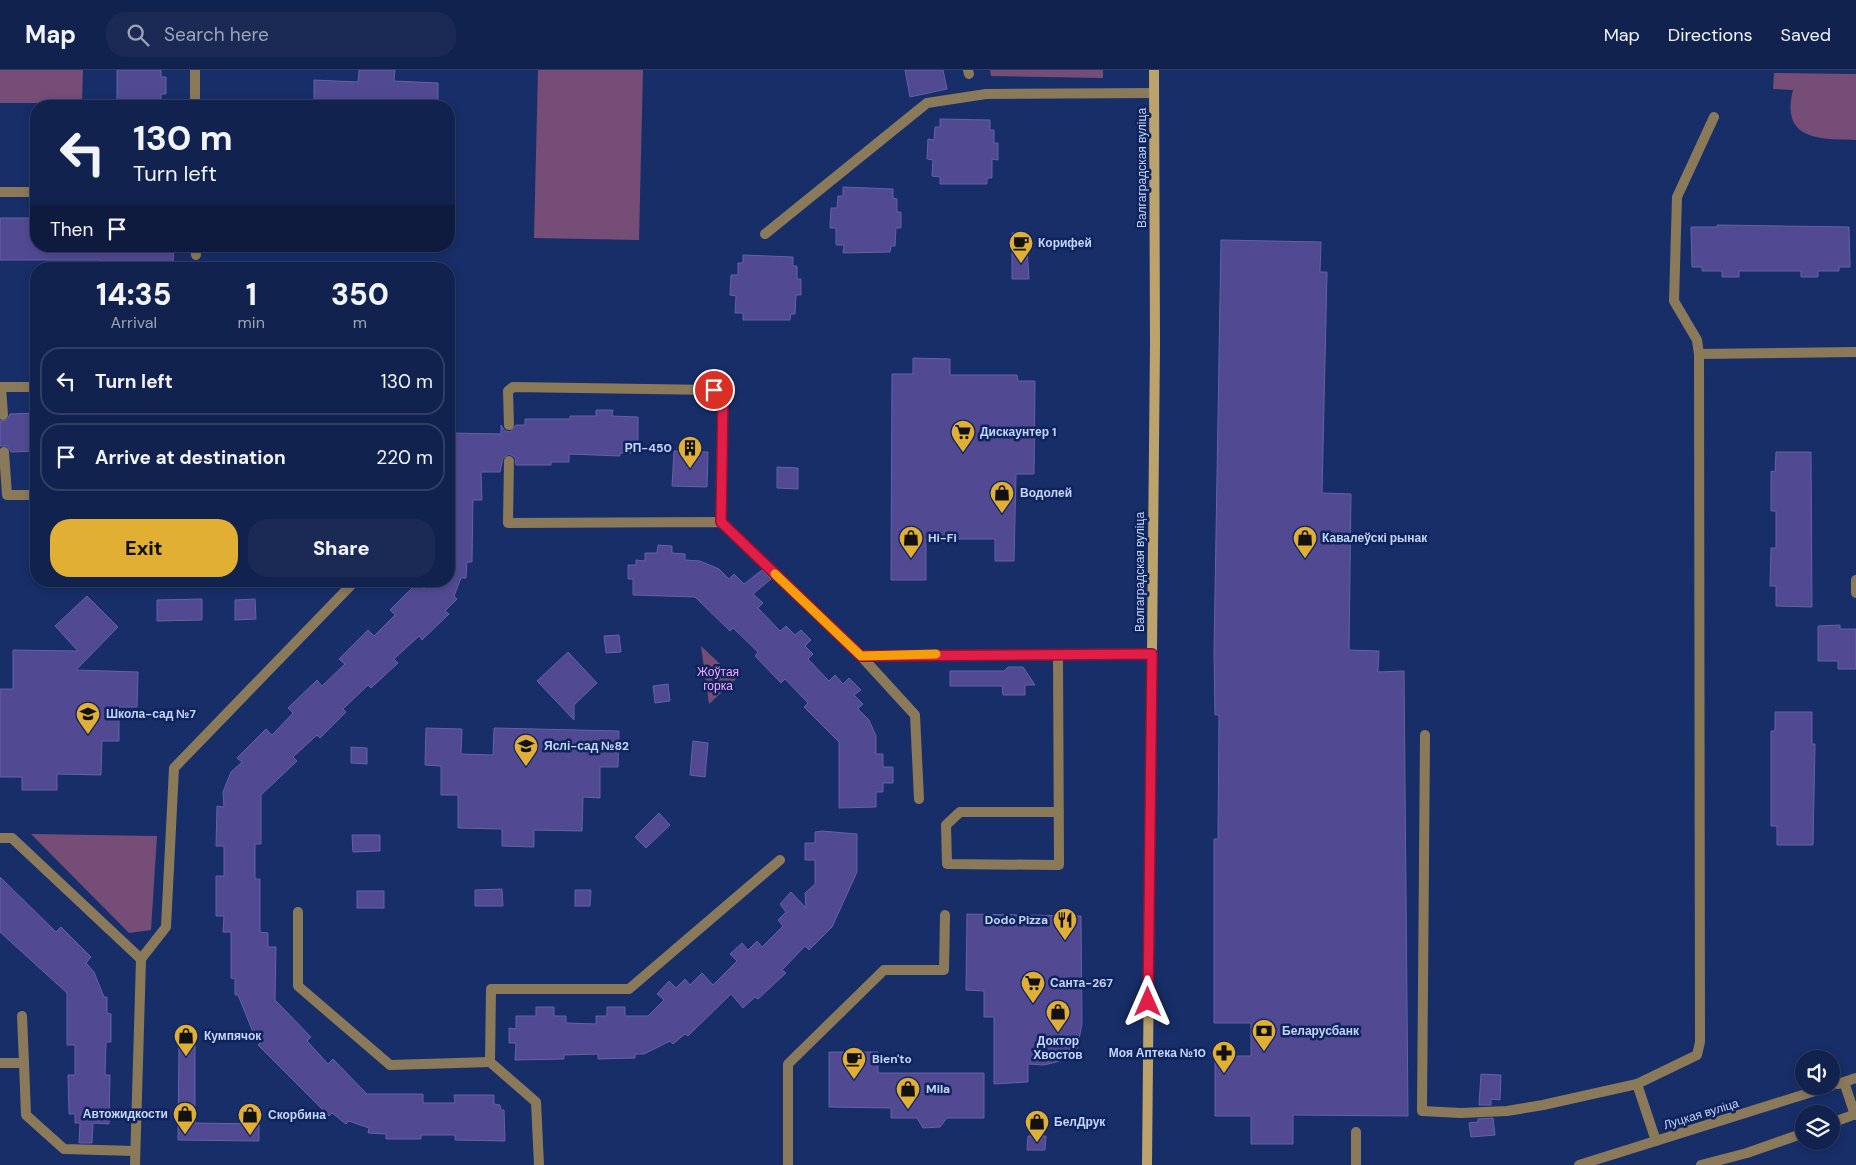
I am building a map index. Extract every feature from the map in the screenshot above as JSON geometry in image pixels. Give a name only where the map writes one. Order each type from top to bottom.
[{"type":"main road","name":"Валгаградская вуліца","points":[[1147,1165],[1152,654],[1154,70]]},
{"type":"street","points":[[195,70],[195,100]]},
{"type":"street","points":[[765,234],[927,102],[986,94],[1154,93]]},
{"type":"street","points":[[1425,735],[1422,1111],[1461,1113],[1507,1111],[1637,1084],[1697,1055],[1700,1042],[1699,354],[1697,340],[1674,301],[1677,197],[1714,117]]},
{"type":"street","points":[[0,192],[30,192]]},
{"type":"street","points":[[1699,354],[1856,352]]},
{"type":"street","points":[[3,415],[2,387],[30,387]]},
{"type":"street","points":[[508,425],[508,391],[513,387],[714,390],[723,397],[721,522]]},
{"type":"street","points":[[4,452],[7,495],[30,495]]},
{"type":"street","points":[[509,461],[508,523],[721,522],[861,656],[915,715],[919,799]]},
{"type":"street","points":[[1856,580],[1856,593]]},
{"type":"street","points":[[135,1165],[141,959],[166,927],[174,768],[350,587]]},
{"type":"street","points":[[861,656],[1152,654]]},
{"type":"street","points":[[1058,655],[1059,812],[1059,865],[947,864],[946,825],[960,812],[1059,812]]},
{"type":"street","points":[[0,838],[12,838],[141,959]]},
{"type":"street","points":[[490,1062],[491,989],[629,989],[780,860]]},
{"type":"street","points":[[298,912],[298,986],[390,1065],[490,1062],[536,1102],[539,1165]]},
{"type":"street","points":[[788,1165],[788,1064],[884,970],[944,970],[945,916]]},
{"type":"street","points":[[22,1016],[26,1115],[64,1149],[135,1151]]},
{"type":"street","points":[[0,1063],[24,1063]]},
{"type":"street","name":"Луцкая вуліца","points":[[1840,1083],[1856,1078]]},
{"type":"street","points":[[1840,1120],[1856,1114],[1844,1082]]},
{"type":"street","points":[[1637,1084],[1656,1141]]},
{"type":"street","name":"Луцкая вуліца","points":[[1579,1165],[1802,1095]]},
{"type":"street","points":[[1356,1132],[1356,1165]]},
{"type":"street","points":[[1701,1165],[1747,1153],[1795,1136]]},
{"type":"green space","points":[[0,70],[83,70],[82,100],[30,100],[30,103],[0,103]]},
{"type":"green space","points":[[538,70],[643,70],[639,240],[534,238]]},
{"type":"green space","points":[[990,70],[1103,70],[1103,78],[991,76]]},
{"type":"green space","points":[[1774,73],[1856,74],[1856,140],[1817,137],[1806,134],[1798,128],[1792,119],[1790,107],[1793,90],[1773,89]]},
{"type":"green space","name":"Жоўтая горка","points":[[701,646],[736,679],[709,704]]},
{"type":"green space","points":[[31,834],[157,836],[151,930],[129,933]]},
{"type":"building","points":[[117,70],[161,70],[161,77],[166,77],[166,94],[161,94],[161,100],[117,100]]},
{"type":"building","points":[[359,70],[395,70],[394,81],[438,83],[438,100],[314,100],[314,80],[358,82]]},
{"type":"building","points":[[905,70],[943,70],[947,89],[910,97]]},
{"type":"building","points":[[940,119],[990,120],[990,130],[994,130],[994,143],[998,143],[998,160],[992,159],[992,178],[987,178],[987,184],[940,184],[940,177],[932,176],[933,160],[927,159],[928,139],[934,140],[935,127],[940,127]]},
{"type":"building","points":[[843,187],[893,189],[893,198],[897,199],[897,212],[901,212],[901,228],[896,228],[895,246],[891,246],[890,252],[843,253],[844,245],[836,245],[836,228],[830,228],[831,208],[837,208],[838,196],[843,196]]},
{"type":"building","points":[[0,218],[30,218],[30,252],[174,252],[173,262],[0,260]]},
{"type":"building","points":[[1717,225],[1849,227],[1850,267],[1839,267],[1839,271],[1818,271],[1818,277],[1801,277],[1801,271],[1739,271],[1739,277],[1722,277],[1722,271],[1702,271],[1702,267],[1692,267],[1691,227],[1717,227]]},
{"type":"building","name":"Корифей","points":[[1012,233],[1026,233],[1029,279],[1012,279]]},
{"type":"building","name":"Кавалеўскі рынак","points":[[1221,240],[1321,242],[1320,272],[1327,272],[1322,493],[1351,494],[1349,650],[1379,651],[1378,672],[1404,671],[1408,1116],[1293,1115],[1293,1144],[1251,1144],[1251,1116],[1215,1116],[1215,1056],[1251,1056],[1251,1023],[1214,1023],[1214,839],[1218,839],[1219,715],[1215,715],[1214,653]]},
{"type":"building","points":[[743,255],[793,257],[793,266],[797,266],[797,279],[801,279],[801,295],[796,295],[795,314],[791,314],[790,320],[743,320],[743,313],[735,313],[736,296],[730,295],[731,275],[738,275],[738,263],[743,263]]},
{"type":"building","name":"Дискаунтер 1","points":[[913,358],[950,359],[950,375],[1017,375],[1018,381],[1035,381],[1034,474],[1016,474],[1014,561],[995,561],[995,539],[926,539],[926,580],[891,580],[892,374],[913,374]]},
{"type":"building","points":[[596,410],[613,410],[612,416],[638,417],[638,453],[620,453],[620,456],[569,454],[569,462],[551,462],[551,465],[516,465],[515,457],[509,454],[503,458],[500,472],[481,472],[482,500],[473,500],[472,562],[467,562],[466,578],[461,578],[454,596],[457,599],[445,611],[449,614],[422,640],[419,636],[394,659],[398,663],[371,688],[368,685],[343,709],[346,712],[320,738],[317,735],[293,757],[297,761],[261,795],[261,844],[255,844],[255,879],[260,879],[260,932],[268,933],[268,947],[276,947],[275,1000],[311,1037],[307,1041],[328,1064],[333,1059],[367,1094],[423,1094],[423,1103],[455,1103],[454,1095],[494,1095],[494,1104],[500,1105],[501,1110],[504,1110],[505,1141],[455,1140],[455,1135],[421,1135],[421,1139],[386,1139],[386,1134],[368,1133],[369,1128],[349,1121],[346,1124],[332,1113],[329,1116],[258,1045],[262,1041],[253,1032],[238,995],[235,995],[235,979],[231,978],[231,932],[223,932],[224,916],[216,916],[216,876],[224,876],[224,846],[216,846],[217,806],[224,807],[223,792],[231,772],[242,762],[237,758],[266,729],[272,735],[293,713],[288,708],[317,680],[322,686],[345,664],[339,659],[368,630],[374,636],[395,615],[390,610],[413,587],[422,587],[424,589],[426,587],[455,587],[455,433],[501,434],[501,425],[505,431],[510,432],[516,425],[525,425],[525,419],[570,419],[570,416],[596,416]]},
{"type":"building","points":[[30,413],[30,451],[11,452],[7,446],[0,446],[0,421],[7,420],[10,414]]},
{"type":"building","name":"РП-450","points":[[674,451],[708,452],[707,487],[672,486]]},
{"type":"building","points":[[1776,452],[1811,452],[1812,607],[1776,606],[1776,586],[1770,586],[1771,548],[1776,548],[1776,511],[1771,511],[1771,471],[1775,472]]},
{"type":"building","points":[[777,467],[798,468],[798,489],[777,488]]},
{"type":"building","points":[[658,545],[672,546],[672,553],[685,554],[685,560],[700,561],[719,569],[729,579],[734,574],[744,584],[762,570],[771,579],[753,594],[763,603],[758,608],[780,631],[786,626],[795,635],[801,630],[811,640],[805,646],[813,654],[808,659],[829,681],[835,675],[843,684],[849,678],[861,690],[854,695],[863,704],[858,709],[869,720],[876,736],[876,754],[883,754],[883,767],[893,767],[893,783],[883,783],[883,792],[876,792],[876,807],[839,808],[839,742],[804,707],[808,703],[785,679],[781,683],[755,656],[758,652],[733,628],[730,631],[695,597],[633,595],[633,579],[628,579],[628,565],[636,565],[636,560],[645,561],[645,553],[657,553]]},
{"type":"building","points":[[87,596],[118,627],[76,670],[138,672],[137,707],[119,707],[119,741],[102,741],[101,775],[57,774],[57,790],[22,790],[22,777],[0,777],[0,689],[13,689],[13,650],[78,651],[55,626]]},
{"type":"building","points":[[202,599],[202,620],[157,621],[157,600]]},
{"type":"building","points":[[255,599],[256,619],[235,620],[235,600]]},
{"type":"building","points":[[1840,625],[1840,629],[1856,629],[1856,669],[1838,669],[1838,661],[1818,661],[1818,626]]},
{"type":"building","points":[[619,635],[621,652],[606,653],[604,636]]},
{"type":"building","points":[[568,652],[597,683],[574,705],[574,720],[537,681]]},
{"type":"building","points":[[1008,667],[1023,667],[1035,685],[1025,685],[1025,695],[1003,695],[1002,686],[950,686],[950,671],[1004,671]]},
{"type":"building","points":[[668,684],[670,701],[655,703],[653,686]]},
{"type":"building","points":[[1775,712],[1812,712],[1812,744],[1815,744],[1813,845],[1777,845],[1777,826],[1771,826],[1771,731],[1775,731]]},
{"type":"building","points":[[426,728],[462,729],[461,754],[493,755],[494,728],[619,731],[618,767],[600,767],[600,798],[583,797],[582,831],[534,830],[534,847],[502,846],[502,829],[458,828],[458,795],[441,795],[441,766],[425,765]]},
{"type":"building","points":[[693,741],[708,743],[705,777],[690,775]]},
{"type":"building","points":[[351,747],[367,748],[367,764],[351,763]]},
{"type":"building","points":[[659,813],[670,825],[646,848],[635,837]]},
{"type":"building","points":[[815,832],[857,834],[857,872],[832,927],[809,950],[805,946],[782,970],[786,973],[758,999],[755,997],[743,1008],[731,994],[688,1036],[685,1034],[673,1044],[670,1041],[644,1054],[635,1054],[635,1058],[598,1059],[598,1054],[564,1055],[564,1059],[515,1060],[516,1043],[509,1043],[509,1028],[516,1029],[516,1016],[536,1016],[536,1007],[554,1007],[554,1016],[566,1016],[566,1023],[596,1024],[596,1016],[607,1016],[607,1007],[625,1007],[625,1016],[648,1016],[664,1000],[657,994],[669,981],[676,988],[685,979],[690,985],[702,973],[713,985],[737,961],[730,954],[742,943],[748,950],[757,941],[762,947],[783,926],[778,920],[786,912],[780,904],[791,892],[806,908],[805,893],[815,884],[815,860],[805,860],[805,843],[815,843]]},
{"type":"building","points":[[352,835],[380,835],[380,851],[353,852]]},
{"type":"building","points":[[0,877],[56,932],[61,927],[91,957],[86,963],[94,972],[104,997],[107,997],[107,1013],[111,1014],[111,1042],[106,1042],[105,1075],[110,1075],[109,1124],[93,1123],[92,1143],[79,1143],[80,1123],[75,1123],[75,1114],[69,1114],[68,1075],[75,1075],[75,1045],[67,1045],[67,993],[0,932]]},
{"type":"building","points":[[502,889],[503,906],[475,906],[475,890]]},
{"type":"building","points":[[575,890],[591,890],[590,906],[575,906]]},
{"type":"building","points":[[357,891],[384,891],[384,908],[357,908]]},
{"type":"building","name":"Санта-267","points":[[967,914],[1081,916],[1082,1024],[1077,1049],[1064,1060],[1044,1065],[1028,1064],[1028,1082],[994,1084],[994,1017],[984,1017],[984,991],[966,990]]},
{"type":"building","points":[[179,1041],[195,1041],[195,1123],[259,1124],[259,1141],[178,1140]]},
{"type":"building","points":[[829,1052],[878,1052],[878,1073],[984,1073],[984,1118],[947,1118],[940,1127],[923,1128],[917,1118],[891,1118],[891,1108],[829,1107]]},
{"type":"building","points":[[1481,1074],[1501,1075],[1500,1100],[1491,1099],[1491,1105],[1479,1105]]},
{"type":"building","points":[[1493,1118],[1495,1135],[1471,1137],[1469,1123],[1478,1122],[1478,1119]]},
{"type":"building","name":"БелДрук","points":[[1028,1136],[1046,1136],[1045,1150],[1027,1150]]},
{"type":"slow traffic","points":[[775,574],[861,656],[936,654]]},
{"type":"place","name":"Корифей","points":[[1021,264]]},
{"type":"place","name":"Дискаунтер 1","points":[[963,453]]},
{"type":"place","name":"РП-450","points":[[690,469]]},
{"type":"place","name":"Водолей","points":[[1002,514]]},
{"type":"place","name":"Hi-Fi","points":[[911,559]]},
{"type":"place","name":"Кавалеўскі рынак","points":[[1305,559]]},
{"type":"place","name":"Школа-сад №7","points":[[88,735]]},
{"type":"place","name":"Яслі-сад №82","points":[[526,767]]},
{"type":"place","name":"Dodo Pizza","points":[[1065,941]]},
{"type":"place","name":"Санта-267","points":[[1033,1004]]},
{"type":"place","name":"Доктор Хвостов","points":[[1058,1033]]},
{"type":"place","name":"Беларусбанк","points":[[1264,1052]]},
{"type":"place","name":"Кумпячок","points":[[186,1057]]},
{"type":"place","name":"Моя Аптека №10","points":[[1224,1074]]},
{"type":"place","name":"Bien'to","points":[[854,1080]]},
{"type":"place","name":"Mila","points":[[908,1110]]},
{"type":"place","name":"Автожидкости","points":[[185,1135]]},
{"type":"place","name":"Скорбина","points":[[250,1136]]},
{"type":"place","name":"БелДрук","points":[[1037,1143]]},
{"type":"route","points":[[714,390],[723,397],[721,522],[861,656],[890,654],[1152,654],[1148,1002]]}]
